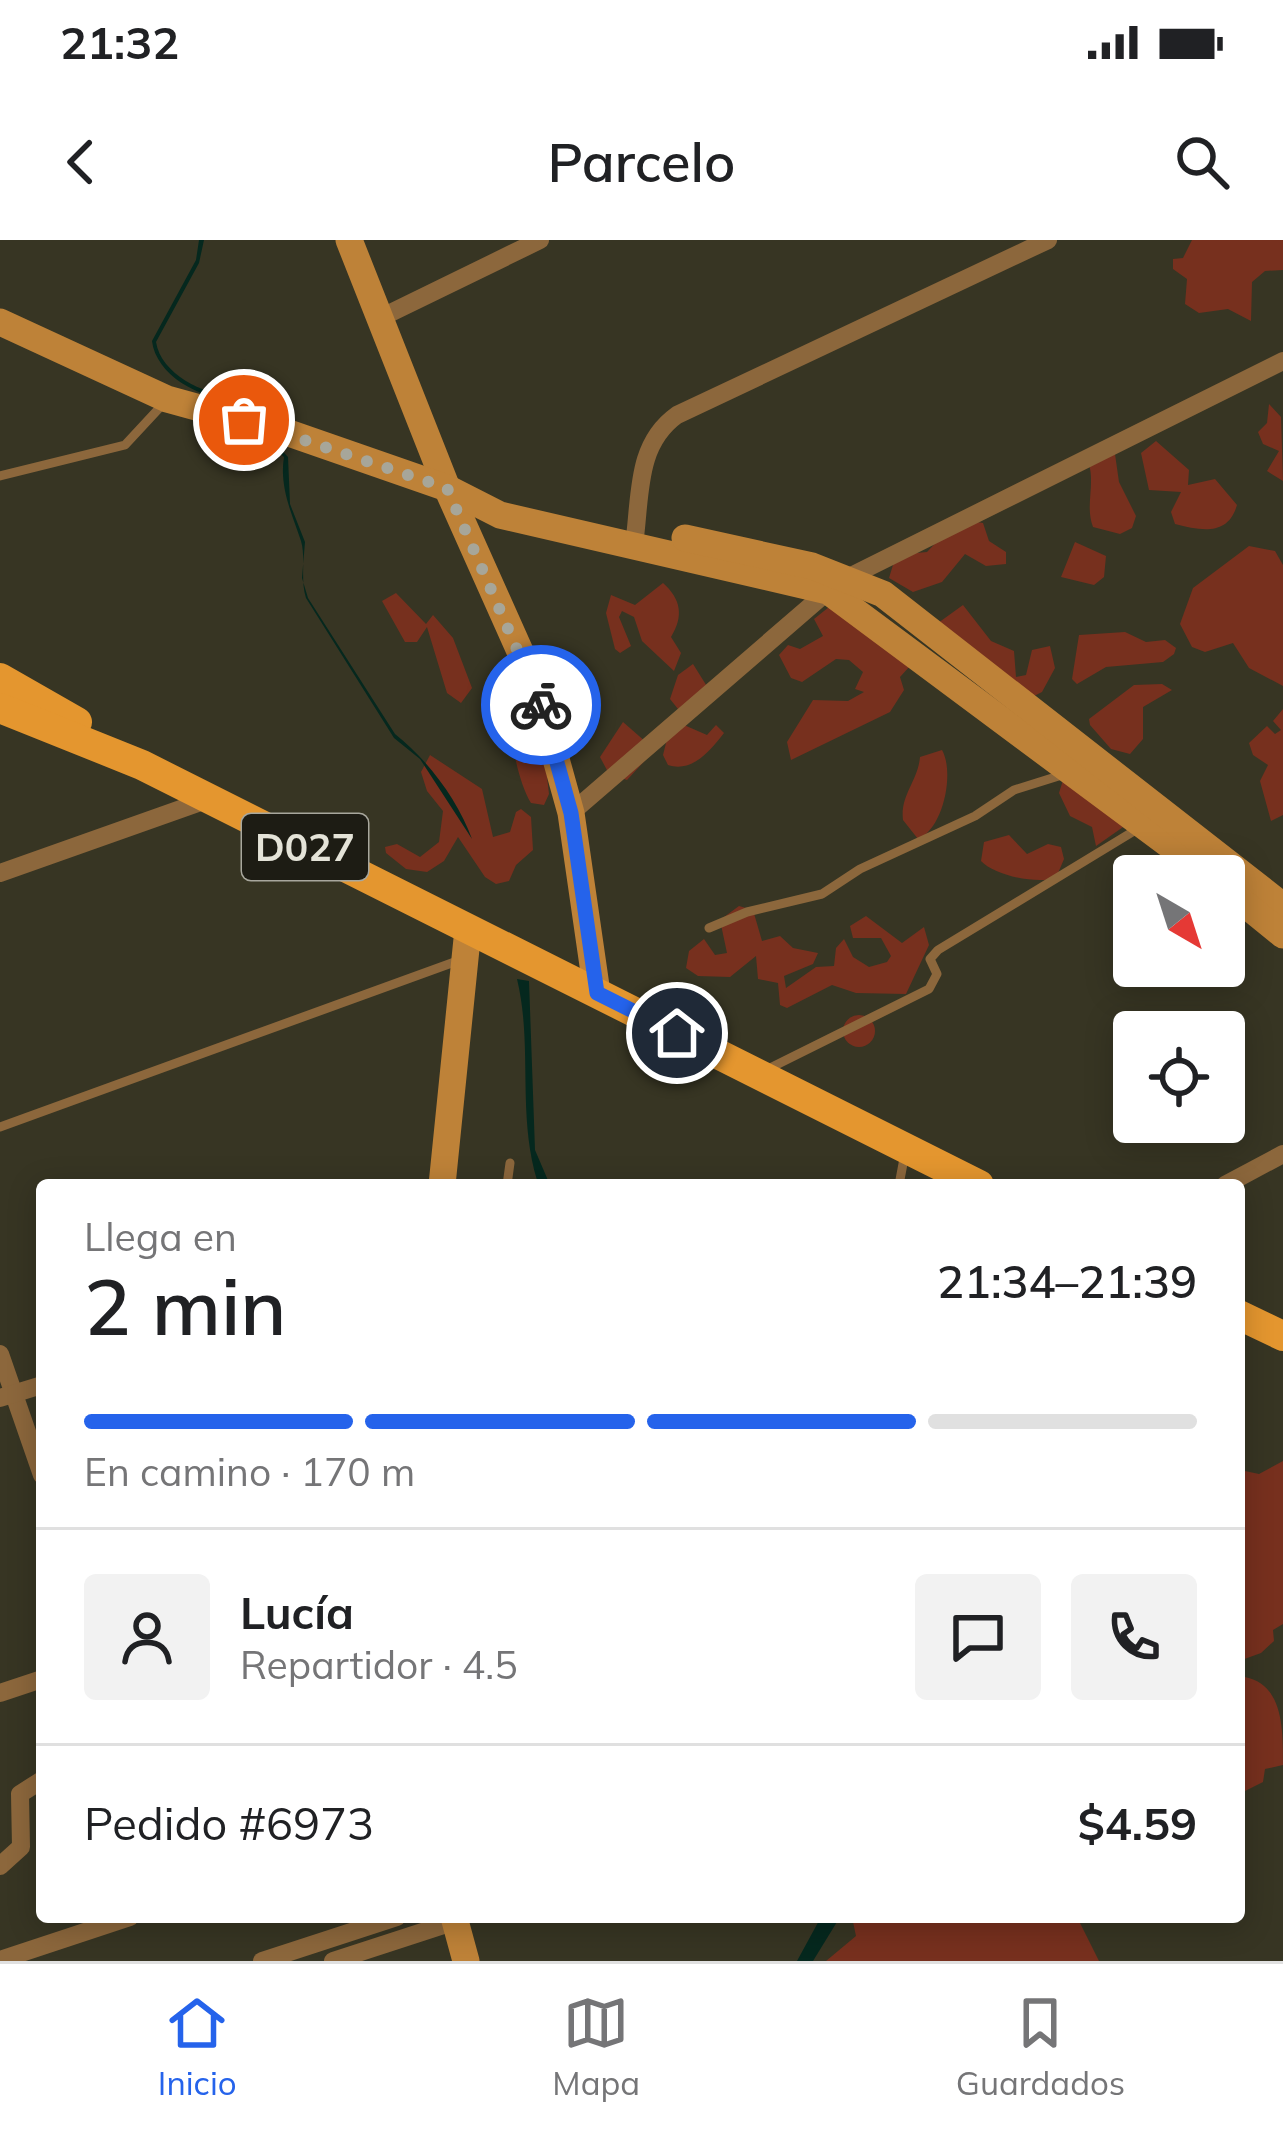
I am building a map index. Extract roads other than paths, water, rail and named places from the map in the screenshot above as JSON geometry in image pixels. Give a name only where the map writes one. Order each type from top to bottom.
[{"type":"main road","name":"D027","points":[[0,678],[142,765],[467,943],[597,993],[968,1179]]},
{"type":"main road","name":"D027","points":[[0,708],[142,765]]},
{"type":"main road","points":[[1245,1318],[1283,1336]]},
{"type":"street","points":[[349,240],[536,688],[571,813],[597,993]]},
{"type":"street","points":[[379,319],[541,240]]},
{"type":"street","points":[[635,536],[645,456],[657,429],[677,415],[1048,240]]},
{"type":"street","points":[[0,322],[167,399],[283,430],[458,494],[500,515],[635,536],[883,594],[990,672],[1283,906]]},
{"type":"street","points":[[571,813],[837,585],[1283,361]]},
{"type":"street","points":[[837,585],[1184,855]]},
{"type":"street","points":[[0,873],[209,799]]},
{"type":"street","points":[[1245,904],[1283,935]]},
{"type":"street","points":[[443,1179],[467,943]]},
{"type":"street","points":[[1236,1179],[1283,1154]]},
{"type":"street","points":[[0,1354],[6,1397],[36,1462]]},
{"type":"street","points":[[6,1397],[36,1387]]},
{"type":"street","points":[[0,1693],[36,1680]]},
{"type":"street","points":[[0,1866],[21,1847],[20,1794],[36,1784]]},
{"type":"street","points":[[0,1960],[112,1923]]},
{"type":"street","points":[[262,1961],[379,1923]]},
{"type":"street","points":[[333,1961],[443,1923]]},
{"type":"street","points":[[456,1923],[466,1961]]},
{"type":"lane","points":[[0,476],[125,445],[167,399]]},
{"type":"lane","points":[[709,928],[747,912],[822,894],[860,869],[975,816],[1014,790],[1076,771]]},
{"type":"lane","points":[[757,1074],[929,989],[936,983],[930,959],[938,950],[1146,824]]},
{"type":"lane","points":[[0,1127],[467,943]]},
{"type":"lane","points":[[899,1179],[906,1148]]},
{"type":"lane","points":[[508,1179],[510,1163]]}]
